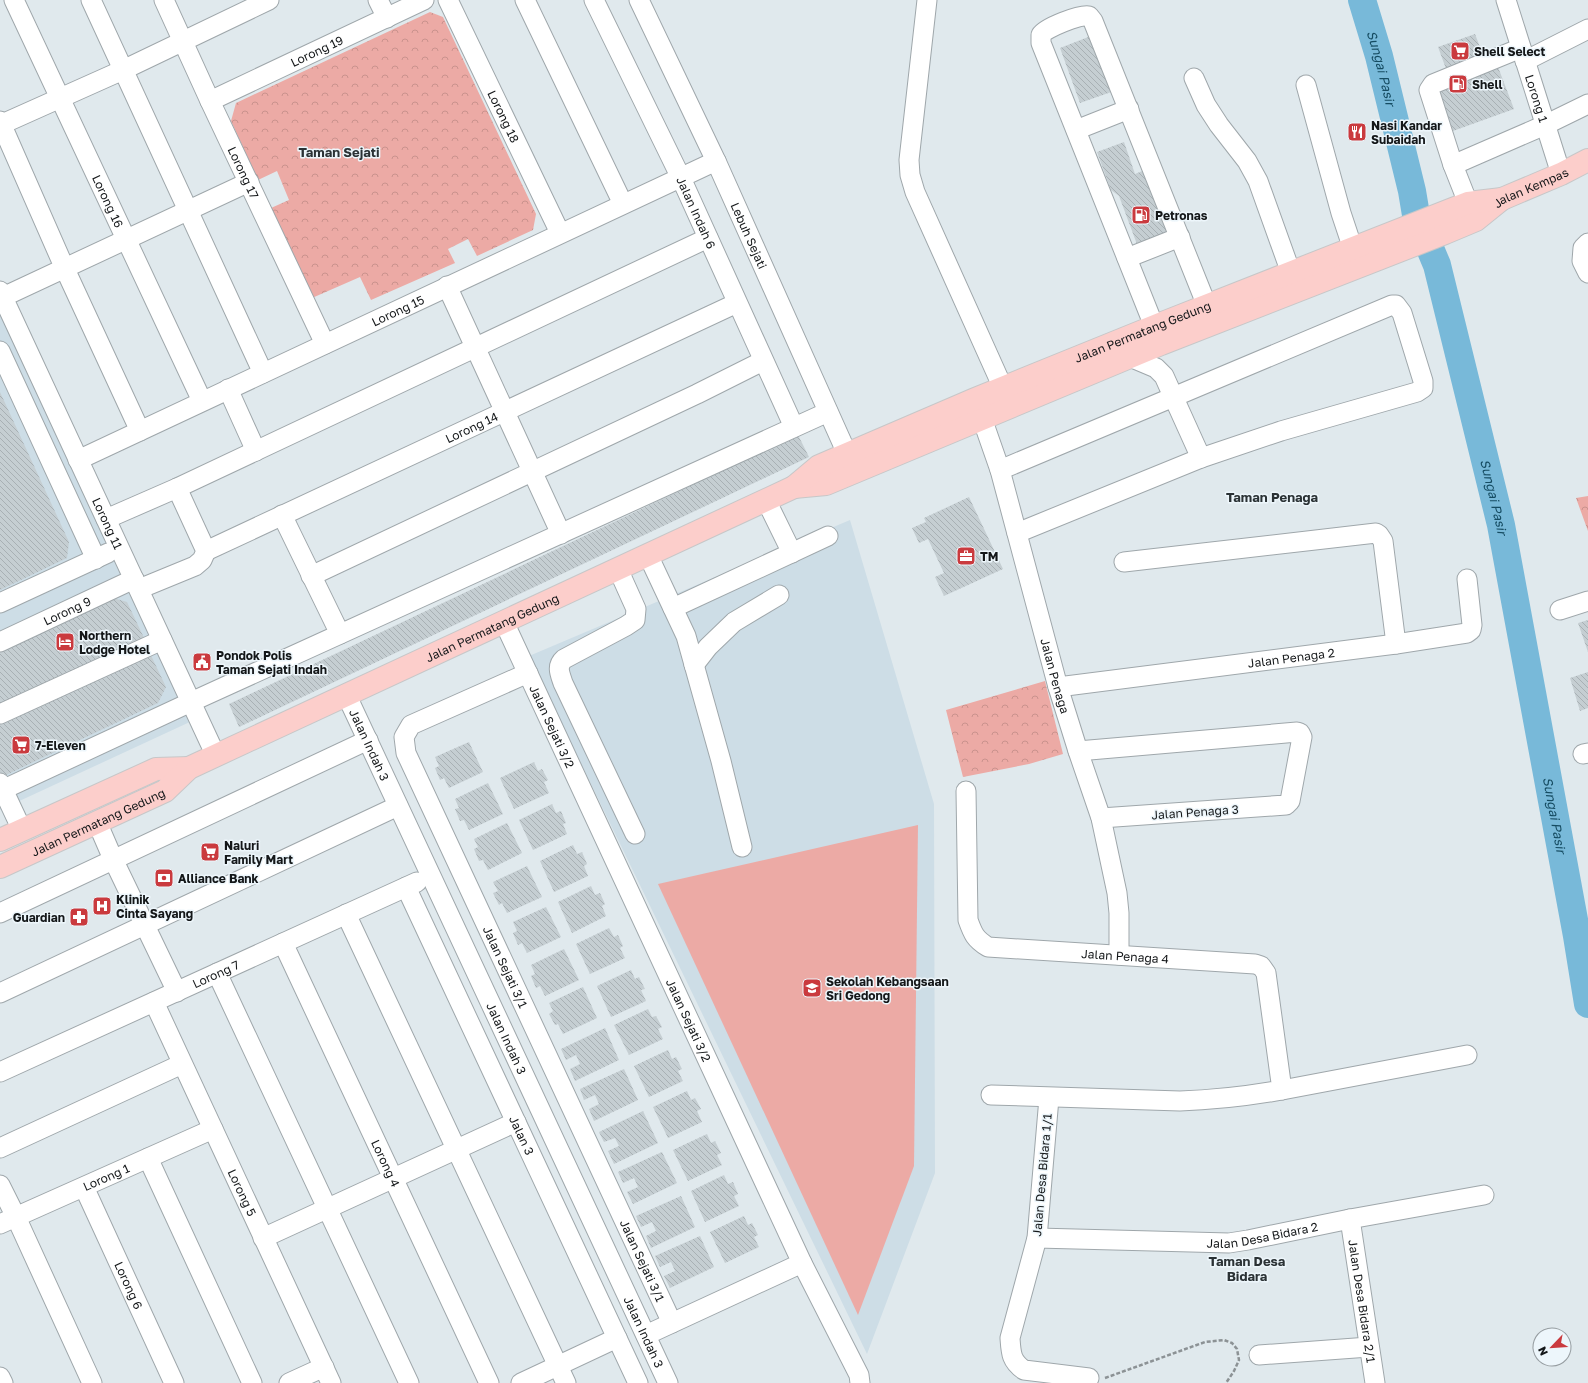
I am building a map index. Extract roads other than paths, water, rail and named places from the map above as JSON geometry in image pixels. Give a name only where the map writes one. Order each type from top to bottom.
[{"type":"main road","name":"Jalan Kempas","points":[[1472,211],[1561,174],[1588,160]]},
{"type":"main road","name":"Jalan Permatang Gedung","points":[[0,867],[165,791],[189,768],[794,487],[826,484],[851,463],[979,409],[1130,357],[1405,238],[1472,211]]},
{"type":"main road","name":"Jalan Permatang Gedung","points":[[979,409],[1003,388],[1154,326],[1291,274],[1354,248],[1405,238]]},
{"type":"main road","name":"Jalan Permatang Gedung","points":[[0,840],[156,769],[189,768]]},
{"type":"street","name":"Lorong 16","points":[[14,0],[202,402]]},
{"type":"street","points":[[91,0],[263,373]]},
{"type":"street","name":"Lorong 17","points":[[164,0],[325,344]]},
{"type":"street","points":[[140,431],[0,124],[123,70],[269,0]]},
{"type":"street","points":[[378,0],[386,18]]},
{"type":"street","name":"Lorong 19","points":[[210,101],[424,0]]},
{"type":"street","name":"Lorong 18","points":[[448,0],[560,233]]},
{"type":"street","points":[[525,0],[623,204]]},
{"type":"street","name":"Jalan Indah 6","points":[[594,0],[681,178],[794,427]]},
{"type":"street","name":"Lebuh Sejati","points":[[639,0],[716,161],[851,463]]},
{"type":"street","points":[[927,0],[909,160],[910,175],[915,192],[1003,388]]},
{"type":"street","name":"Lorong 1","points":[[1506,0],[1561,174]]},
{"type":"street","points":[[1154,326],[1040,39],[1040,36],[1045,30],[1081,16],[1085,15],[1092,18],[1207,306]]},
{"type":"street","points":[[1472,211],[1453,165],[1429,90],[1430,87],[1588,29]]},
{"type":"street","points":[[1194,78],[1206,105],[1219,126],[1247,161],[1258,181],[1291,274]]},
{"type":"street","points":[[1306,85],[1341,213],[1354,248]]},
{"type":"street","points":[[1453,165],[1545,125],[1588,104]]},
{"type":"street","points":[[1076,130],[1129,109]]},
{"type":"street","name":"Lorong 15","points":[[78,460],[716,161]]},
{"type":"street","points":[[1,294],[65,269],[249,182]]},
{"type":"street","points":[[1127,258],[1180,237]]},
{"type":"street","points":[[106,519],[177,488],[708,238]]},
{"type":"street","points":[[1586,245],[1582,260],[1588,273]]},
{"type":"street","points":[[447,286],[561,534]]},
{"type":"street","name":"Lorong 11","points":[[1,294],[216,756]]},
{"type":"street","name":"Lorong 14","points":[[206,551],[737,303]]},
{"type":"street","points":[[1000,470],[1387,306],[1396,305],[1402,313],[1423,381],[1422,388],[1417,392],[1281,431],[1201,458],[1017,534]]},
{"type":"street","points":[[0,351],[96,559]]},
{"type":"street","points":[[1130,357],[1156,368],[1164,376],[1201,458]]},
{"type":"street","points":[[311,576],[697,394],[763,361]]},
{"type":"street","points":[[228,390],[256,451]]},
{"type":"street","name":"Jalan Penaga","points":[[979,409],[1000,470],[1058,687],[1101,818],[1117,892],[1119,913],[1118,955]]},
{"type":"street","points":[[22,830],[1,788],[828,412]]},
{"type":"street","points":[[177,488],[206,551]]},
{"type":"street","points":[[766,500],[792,553]]},
{"type":"street","points":[[282,515],[340,634]]},
{"type":"street","points":[[1124,562],[1376,533],[1379,534],[1383,541],[1396,644]]},
{"type":"street","points":[[673,608],[828,536]]},
{"type":"street","points":[[0,603],[120,548]]},
{"type":"street","name":"Lorong 9","points":[[0,642],[136,584],[195,566],[202,560],[206,551]]},
{"type":"street","points":[[648,555],[686,636],[721,761],[742,847]]},
{"type":"street","points":[[618,569],[636,610],[635,620],[564,658],[559,666],[559,672],[635,834]]},
{"type":"street","name":"Jalan Penaga 2","points":[[1058,687],[1396,644],[1466,633],[1471,630],[1472,625],[1467,579]]},
{"type":"street","points":[[694,665],[708,647],[734,622],[779,595]]},
{"type":"street","points":[[1560,610],[1588,601]]},
{"type":"street","name":"Jalan Sejati 3/2","points":[[504,622],[802,1263],[859,1376],[860,1383]]},
{"type":"street","points":[[0,714],[162,640]]},
{"type":"street","name":"Jalan Sejati 3/1","points":[[528,673],[411,726],[404,737],[406,753],[672,1323]]},
{"type":"street","name":"Jalan Indah 3","points":[[346,694],[668,1383]]},
{"type":"street","name":"Jalan Penaga 3","points":[[1078,751],[1298,732],[1302,737],[1291,797],[1288,803],[1283,806],[1101,818]]},
{"type":"street","points":[[0,913],[368,740]]},
{"type":"street","name":"Jalan Penaga 4","points":[[966,791],[968,920],[978,941],[988,947],[1255,964],[1261,966],[1266,973],[1282,1090]]},
{"type":"street","points":[[0,993],[398,806]]},
{"type":"street","points":[[97,822],[113,859],[177,992]]},
{"type":"street","name":"Lorong 7","points":[[0,1072],[431,875]]},
{"type":"street","name":"Jalan 3","points":[[406,886],[638,1383]]},
{"type":"street","points":[[346,914],[566,1383]]},
{"type":"street","name":"Lorong 4","points":[[283,943],[489,1383]]},
{"type":"street","points":[[217,973],[409,1383]]},
{"type":"street","name":"Lorong 5","points":[[154,1002],[327,1375]]},
{"type":"street","points":[[991,1095],[1180,1101],[1211,1100],[1282,1090],[1467,1055]]},
{"type":"street","points":[[0,1148],[182,1064]]},
{"type":"street","name":"Jalan Desa Bidara 1/1","points":[[1049,1098],[1037,1238],[1010,1338],[1011,1353],[1016,1365],[1024,1370],[1089,1378]]},
{"type":"street","points":[[263,1238],[516,1122]]},
{"type":"street","name":"Lorong 1","points":[[8,1220],[213,1129]]},
{"type":"street","points":[[148,1158],[252,1383]]},
{"type":"street","points":[[0,1185],[8,1220],[92,1383]]},
{"type":"street","name":"Lorong 6","points":[[84,1186],[174,1383]]},
{"type":"street","name":"Jalan Desa Bidara 2","points":[[1037,1238],[1229,1243],[1350,1219],[1484,1195]]},
{"type":"street","name":"Jalan Desa Bidara 2/1","points":[[1350,1219],[1375,1383]]},
{"type":"street","points":[[646,1335],[802,1263]]},
{"type":"street","points":[[521,1383],[617,1338]]},
{"type":"street","points":[[1259,1355],[1369,1347]]},
{"type":"street","points":[[289,1383],[327,1375]]},
{"type":"street","points":[[0,1377],[3,1383]]},
{"type":"waterway","name":"Sungai Pasir","points":[[1362,0],[1379,56],[1412,191],[1416,215],[1437,265],[1501,525],[1577,936],[1588,1004]]},
{"type":"place","name":"Shell Select","points":[[1460,51]]},
{"type":"place","name":"Shell","points":[[1458,84]]},
{"type":"place","name":"Nasi Kandar Subaidah","points":[[1357,132]]},
{"type":"place","name":"Petronas","points":[[1141,215]]},
{"type":"place","name":"TM","points":[[966,556]]},
{"type":"place","name":"Northern Lodge Hotel","points":[[65,642]]},
{"type":"place","name":"Pondok Polis Taman Sejati Indah","points":[[202,662]]},
{"type":"place","name":"7-Eleven","points":[[21,745]]},
{"type":"place","name":"Naluri Family Mart","points":[[210,852]]},
{"type":"place","name":"Alliance Bank","points":[[164,878]]},
{"type":"place","name":"Klinik Cinta Sayang","points":[[102,906]]},
{"type":"place","name":"Guardian","points":[[79,917]]},
{"type":"place","name":"Sekolah Kebangsaan Sri Gedong","points":[[812,988]]},
{"type":"district","name":"Taman Sejati","points":[[339,152]]},
{"type":"district","name":"Taman Penaga","points":[[1272,497]]},
{"type":"district","name":"Taman Desa Bidara","points":[[1247,1268]]}]
